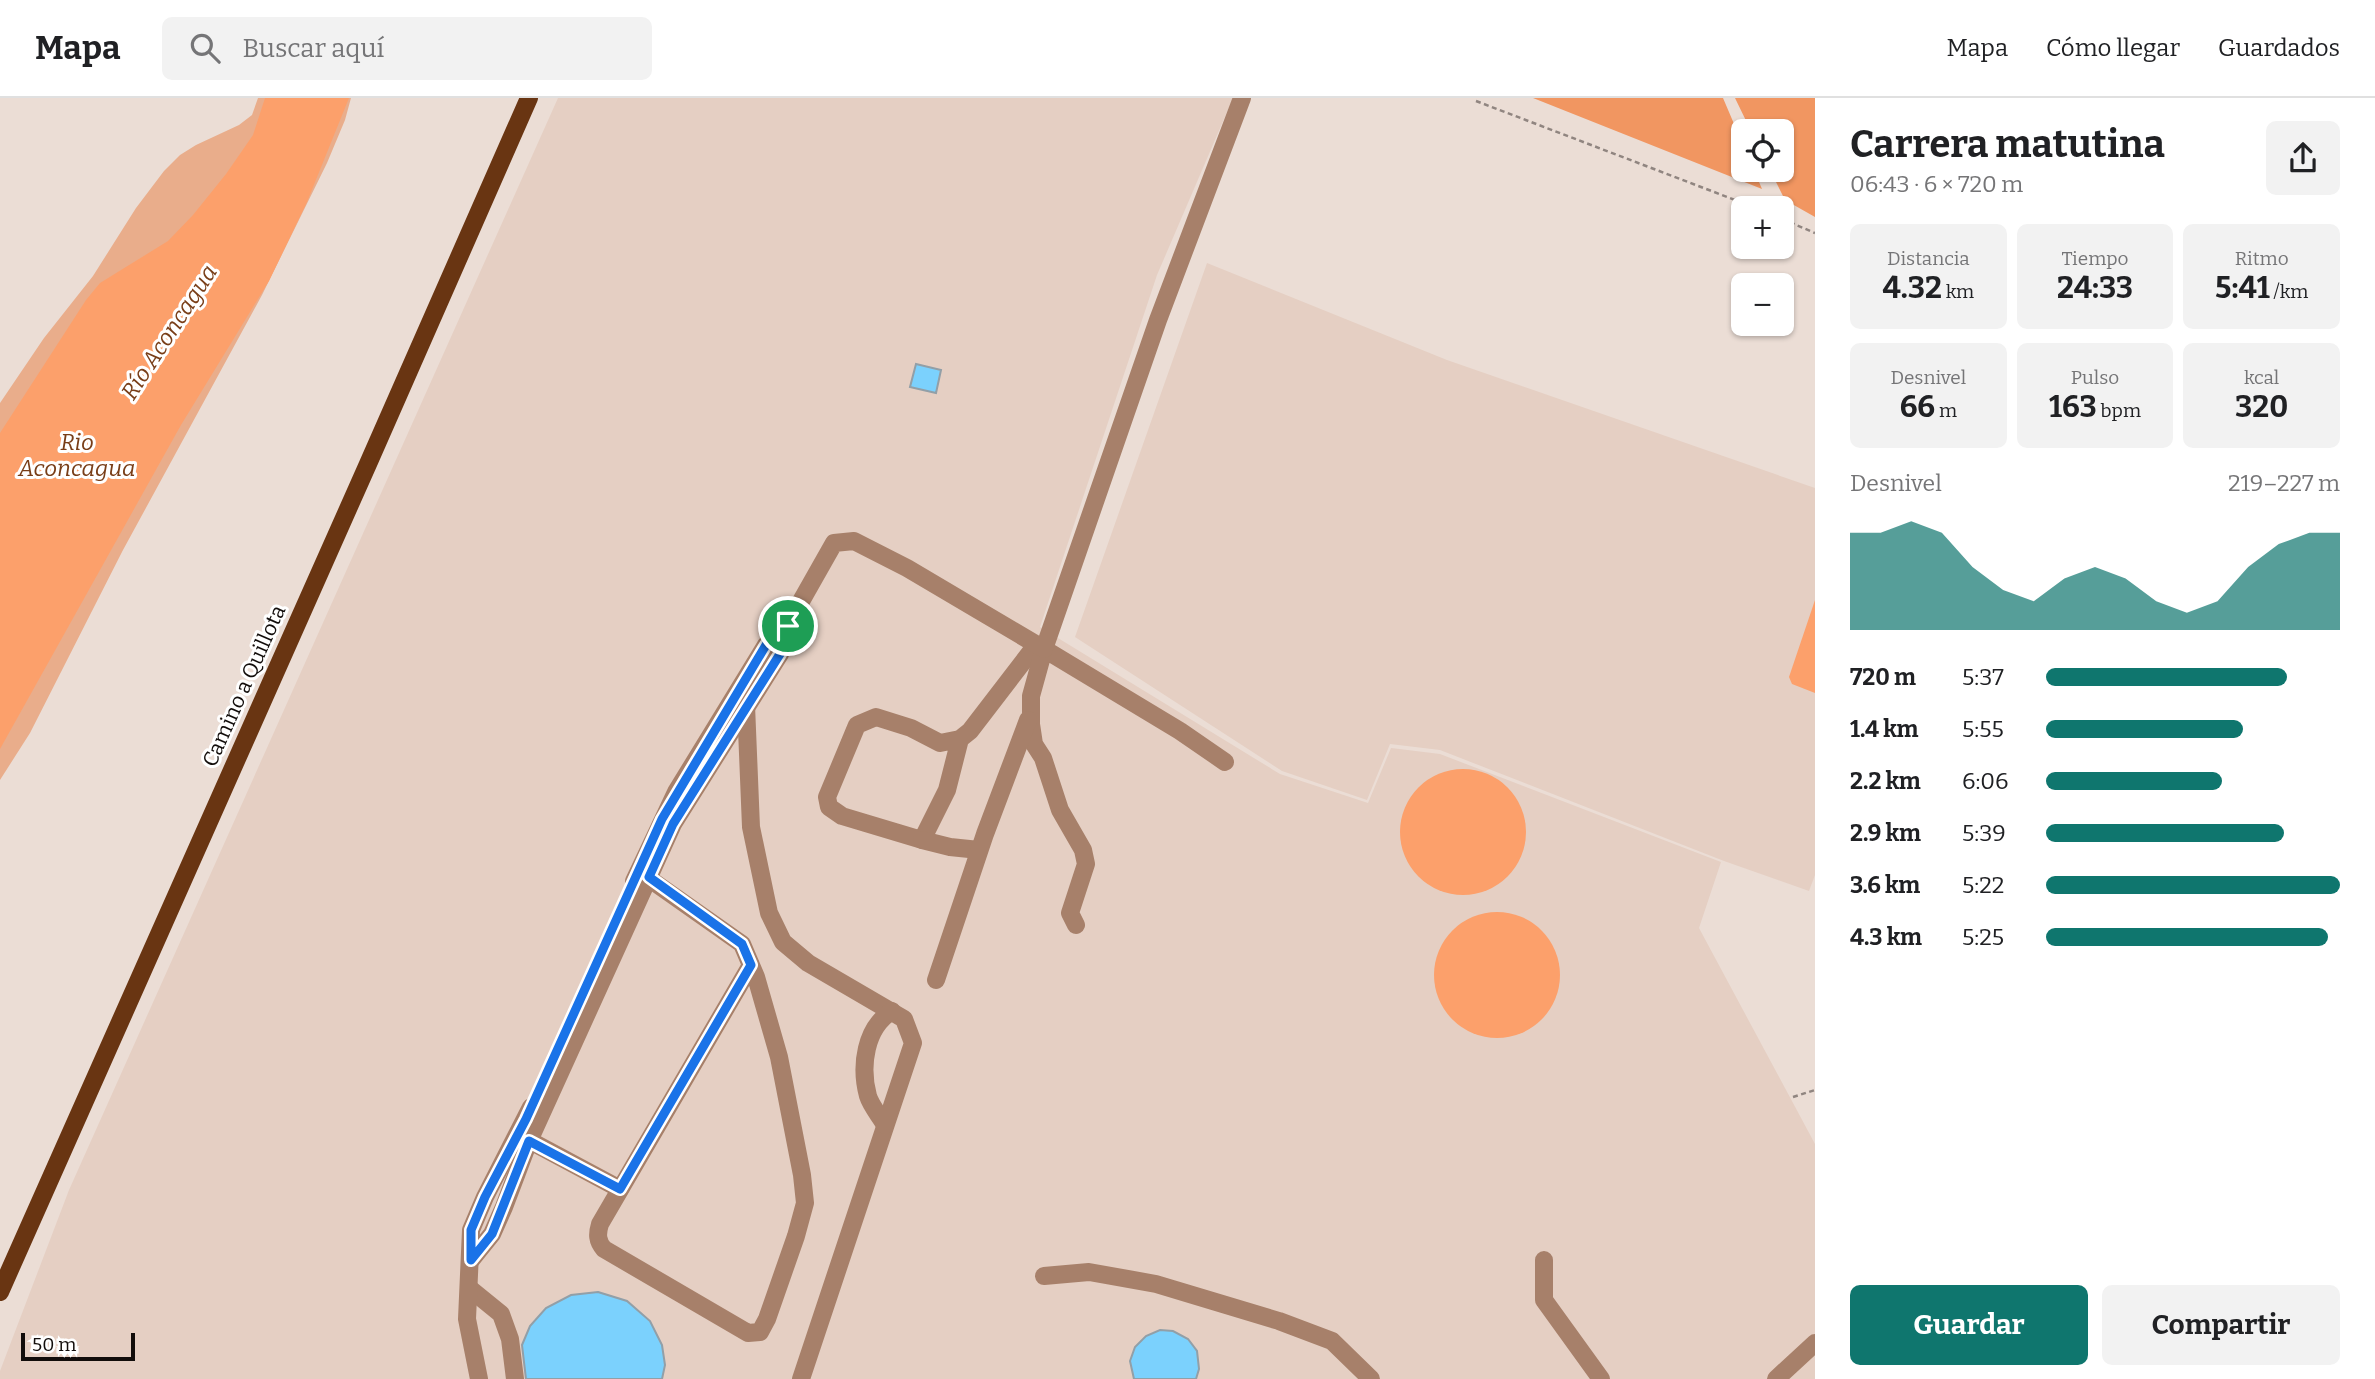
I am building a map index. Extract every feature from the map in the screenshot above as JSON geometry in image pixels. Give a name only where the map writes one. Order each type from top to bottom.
[{"type":"main road","name":"Camino a Quillota","points":[[0,1292],[529,98]]},
{"type":"street","points":[[1076,925],[1070,913],[1086,864],[1083,850],[1060,810],[1043,758],[1034,744],[1031,695],[1040,647],[1158,320],[1242,98]]},
{"type":"street","points":[[644,874],[780,654],[788,626],[834,543],[854,541],[907,568],[1180,731],[1225,762]]},
{"type":"street","points":[[479,1379],[467,1319],[471,1260],[492,1234],[524,1138],[644,874],[676,792],[766,645],[788,626]]},
{"type":"street","points":[[979,850],[950,847],[842,817],[829,807],[827,797],[857,725],[877,717],[911,728],[940,743],[960,739],[970,731],[1040,647]]},
{"type":"street","points":[[743,682],[751,827],[769,914],[783,942],[808,963],[904,1019],[914,1042],[801,1379]]},
{"type":"street","points":[[936,980],[979,850],[1031,713]]},
{"type":"street","points":[[922,840],[947,790],[960,739]]},
{"type":"street","points":[[644,874],[742,944],[751,965],[779,1057],[805,1203],[796,1236],[760,1332],[748,1333],[604,1249],[599,1244],[598,1231],[751,965]]},
{"type":"street","points":[[885,1125],[868,1098],[865,1068],[868,1040],[879,1019],[892,1011]]},
{"type":"street","points":[[524,1138],[620,1189]]},
{"type":"street","points":[[1544,1259],[1544,1300],[1601,1379]]},
{"type":"street","points":[[1044,1276],[1089,1272],[1156,1284],[1279,1321],[1332,1341],[1371,1379]]},
{"type":"street","points":[[469,1288],[501,1314],[510,1339],[515,1379]]},
{"type":"street","points":[[1776,1379],[1815,1343]]},
{"type":"path","points":[[1476,101],[1731,198]]},
{"type":"path","points":[[1794,224],[1815,233]]},
{"type":"path","points":[[1793,1097],[1815,1090]]},
{"type":"shaded area","name":"Rio Aconcagua","points":[[258,98],[351,98],[327,163],[262,295],[123,550],[30,733],[0,780],[0,403],[44,338],[93,276],[136,208],[164,171],[180,155],[239,125],[252,115]]},
{"type":"shaded area","points":[[558,98],[1233,98],[1157,275],[1040,627],[1280,774],[1368,803],[1391,748],[1440,754],[1721,862],[1699,928],[1815,1144],[1815,1379],[0,1379],[0,1371],[69,1190]]},
{"type":"shaded area","points":[[1533,98],[1723,98],[1732,119],[1731,177]]},
{"type":"shaded area","points":[[1735,98],[1815,98],[1815,217],[1794,205],[1794,196],[1783,196],[1776,182],[1794,182],[1794,119],[1745,119]]},
{"type":"shaded area","points":[[1744,182],[1759,182],[1762,189]]},
{"type":"shaded area","points":[[1207,263],[1447,360],[1815,488],[1815,875],[1809,891],[1724,861],[1440,750],[1390,744],[1367,800],[1282,771],[1075,637]]},
{"type":"water","name":"Rio Aconcagua","points":[[265,98],[349,98],[307,202],[269,281],[181,425],[0,749],[0,433],[86,300],[100,283],[168,241],[226,174],[253,135]]},
{"type":"water","points":[[1815,600],[1815,693],[1792,684],[1789,677]]},
{"type":"water","points":[[1463,769],[1487,773],[1508,787],[1522,808],[1526,832],[1522,856],[1508,877],[1487,891],[1463,895],[1439,891],[1418,877],[1404,856],[1400,832],[1404,808],[1418,787],[1439,773]]},
{"type":"water","points":[[1497,912],[1521,917],[1542,930],[1555,951],[1560,975],[1555,999],[1542,1020],[1521,1033],[1497,1038],[1473,1033],[1452,1020],[1439,999],[1434,975],[1439,951],[1452,930],[1473,917]]},
{"type":"building","points":[[916,364],[941,370],[936,393],[910,387]]},
{"type":"building","points":[[598,1292],[627,1301],[650,1321],[662,1345],[665,1365],[662,1379],[526,1379],[522,1345],[530,1326],[546,1308],[571,1295]]},
{"type":"building","points":[[1160,1330],[1173,1331],[1188,1339],[1197,1351],[1199,1369],[1196,1379],[1134,1379],[1130,1361],[1135,1347],[1146,1336]]},
{"type":"route","points":[[788,626],[780,654],[673,824],[649,877],[742,944],[751,965],[620,1189],[529,1141],[492,1234],[471,1260],[471,1230],[485,1197],[526,1119],[662,819],[766,645],[788,626]]},
{"type":"water label","name":"Río Aconcagua","points":[[169,332]]}]
